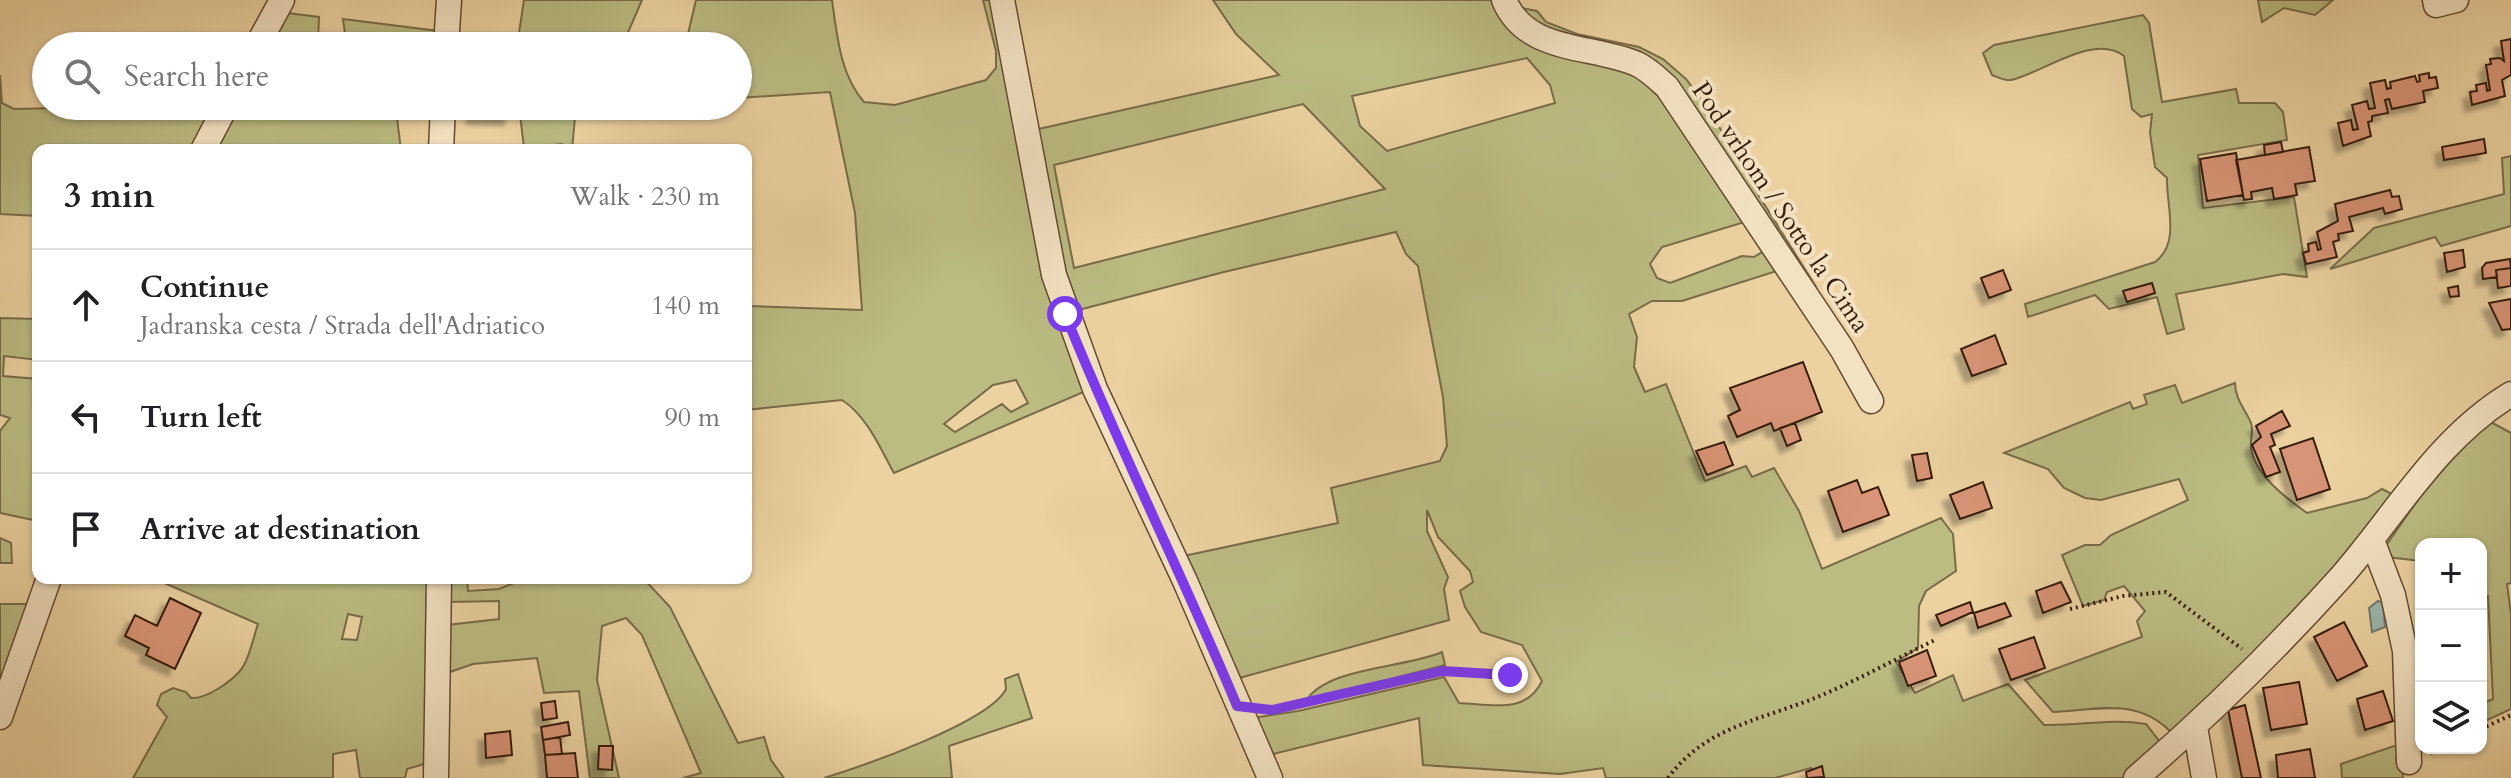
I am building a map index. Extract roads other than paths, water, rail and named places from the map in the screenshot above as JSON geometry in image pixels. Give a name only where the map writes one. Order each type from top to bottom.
[{"type":"street","points":[[265,32],[282,0]]},
{"type":"street","points":[[447,32],[449,0]]},
{"type":"street","points":[[1002,0],[1054,275],[1065,314],[1095,389],[1185,581],[1270,778]]},
{"type":"street","name":"Pod vrhom / Sotto la Cima","points":[[1504,0],[1511,16],[1530,35],[1639,65],[1667,87],[1842,349],[1871,401]]},
{"type":"street","points":[[2435,0],[2436,5],[2456,0]]},
{"type":"street","points":[[206,144],[219,120]]},
{"type":"street","points":[[441,144],[442,120]]},
{"type":"street","points":[[2136,778],[2195,727],[2260,662],[2372,540],[2457,435],[2511,394]]},
{"type":"street","points":[[2372,540],[2393,595],[2405,651],[2409,762]]},
{"type":"street","points":[[0,717],[47,584]]},
{"type":"street","points":[[436,778],[439,584]]},
{"type":"street","points":[[2195,727],[2204,778]]},
{"type":"water","points":[[2378,601],[2383,603],[2385,627],[2372,632],[2369,608]]}]
